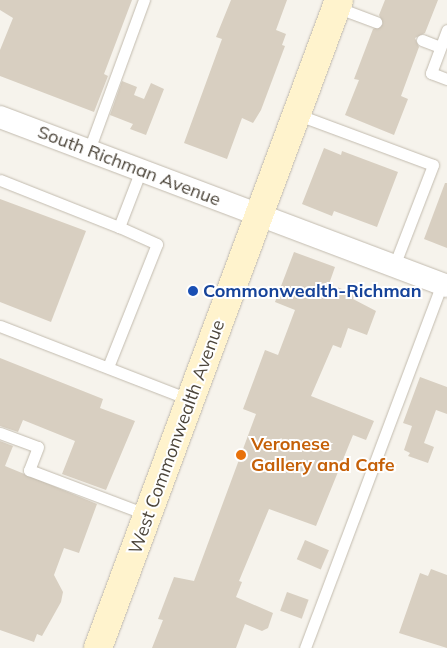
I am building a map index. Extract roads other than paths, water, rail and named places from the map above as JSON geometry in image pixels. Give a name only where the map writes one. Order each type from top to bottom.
[{"type":"main road","name":"West Commonwealth Avenue","points":[[98,648],[338,4]]},
{"type":"street","name":"South Richman Avenue","points":[[0,117],[444,285]]},
{"type":"lane","points":[[88,150],[144,0]]},
{"type":"lane","points":[[338,4],[376,22]]},
{"type":"lane","points":[[447,30],[431,73],[447,79]]},
{"type":"lane","points":[[422,40],[440,47]]},
{"type":"lane","points":[[296,114],[434,165],[394,266]]},
{"type":"lane","points":[[119,227],[141,170]]},
{"type":"lane","points":[[0,180],[157,244],[108,367]]},
{"type":"lane","points":[[305,648],[444,285]]},
{"type":"lane","points":[[0,326],[191,400]]},
{"type":"lane","points":[[0,433],[38,447],[29,470],[148,515]]},
{"type":"place","name":"Commonwealth-Richman","points":[[193,291]]},
{"type":"place","name":"Veronese Gallery and Cafe","points":[[241,455]]}]
